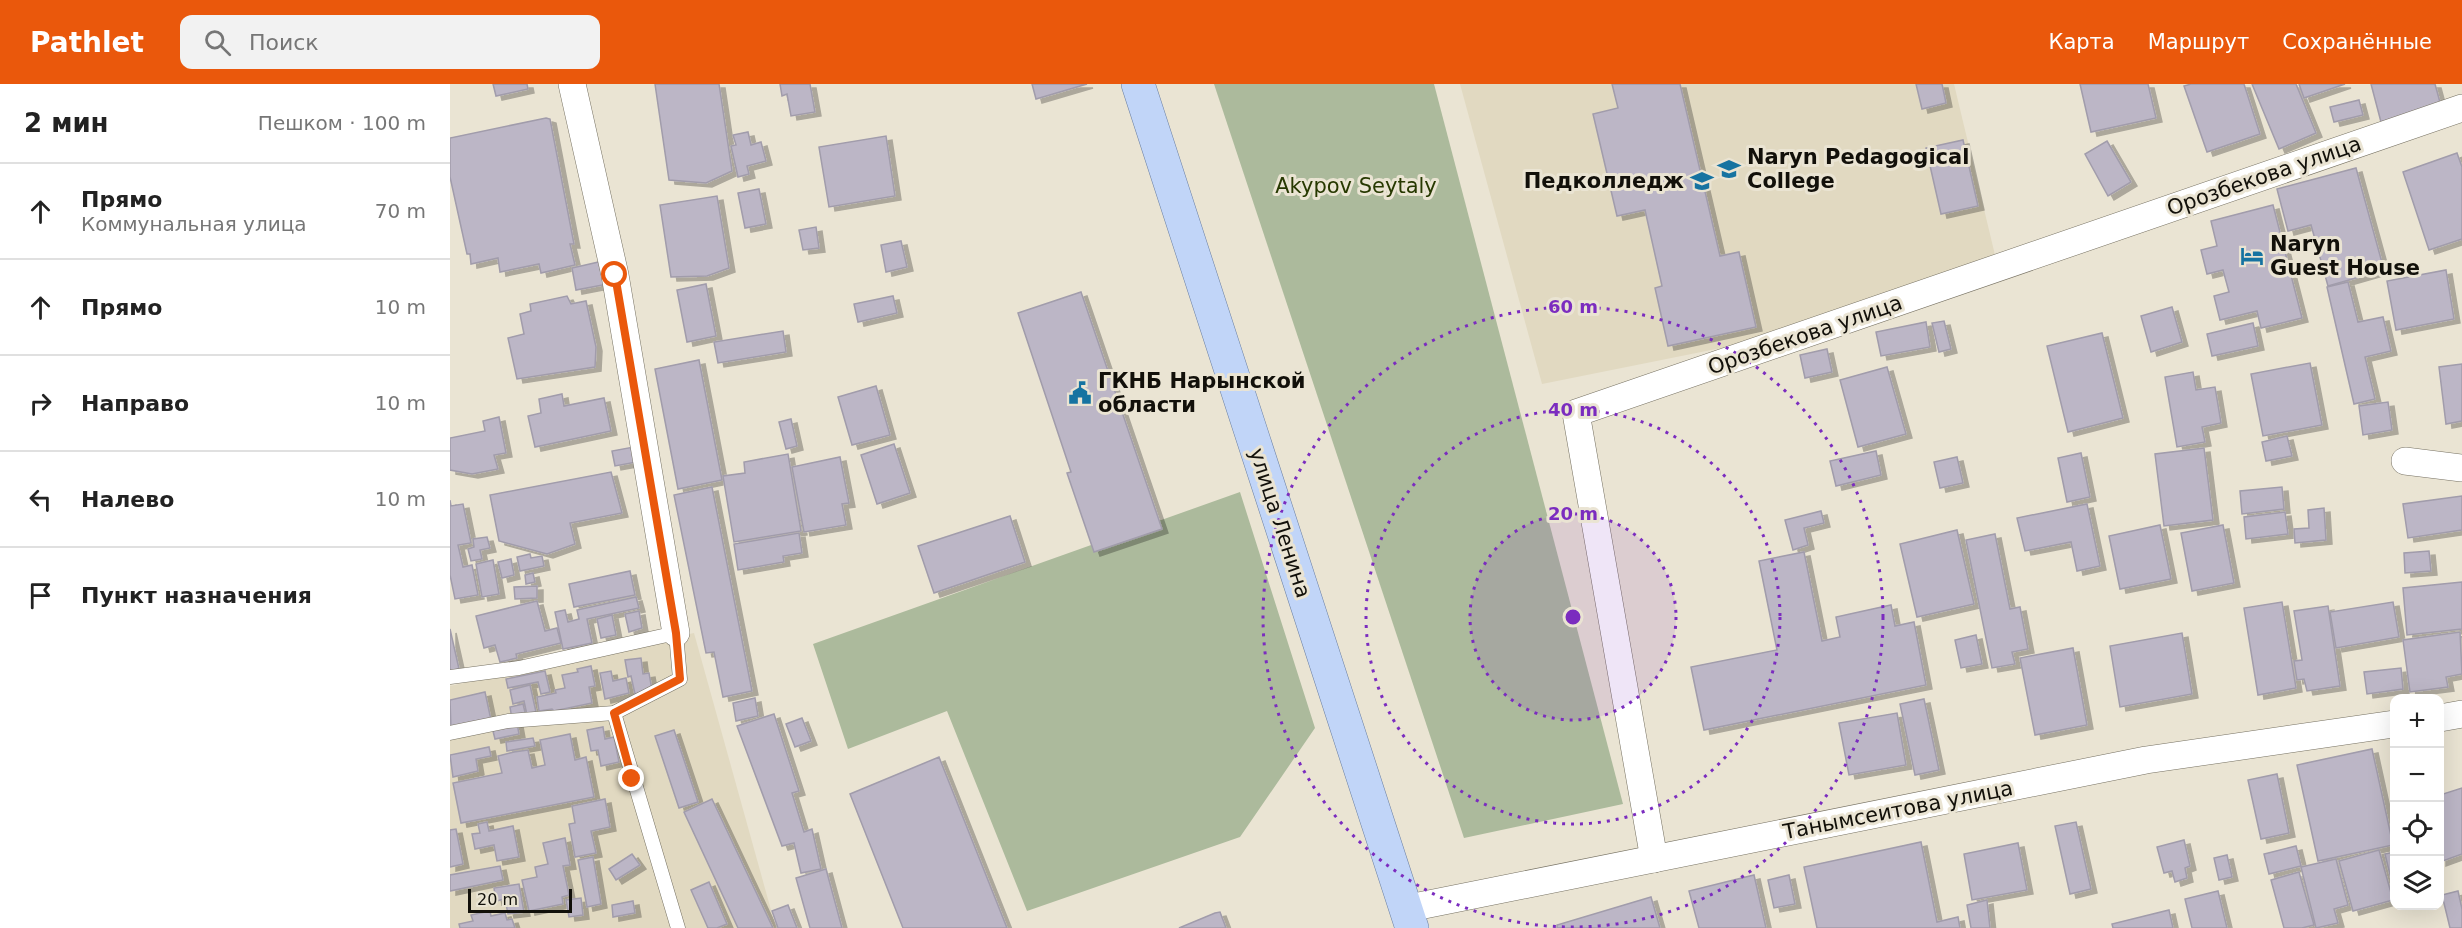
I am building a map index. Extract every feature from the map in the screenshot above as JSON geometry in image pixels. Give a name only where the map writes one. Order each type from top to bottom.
[{"type":"main road","name":"улица Ленина","points":[[1138,84],[1408,919]]},
{"type":"street","points":[[572,84],[615,275],[676,633]]},
{"type":"street","name":"Орозбекова улица","points":[[1654,859],[1576,413],[2462,108]]},
{"type":"street","points":[[2405,461],[2462,468]]},
{"type":"street","points":[[2444,717],[2462,714]]},
{"type":"street","name":"Танымсеитова улица","points":[[1408,919],[1654,859],[2146,760],[2390,725]]},
{"type":"lane","points":[[450,677],[519,668],[676,633],[680,679],[614,713],[508,721],[450,733]]},
{"type":"lane","points":[[614,713],[678,928]]},
{"type":"shaded area","name":"Naryn Pedagogical College","points":[[1460,84],[1954,84],[1995,255],[1766,339],[1542,384]]},
{"type":"shaded area","points":[[694,633],[776,928],[450,928],[450,686]]},
{"type":"green space","name":"Akypov Seytaly","points":[[1214,84],[1434,84],[1623,804],[1464,838]]},
{"type":"green space","points":[[1240,492],[1315,728],[1240,837],[1027,911],[947,711],[848,749],[813,644]]},
{"type":"building","points":[[493,84],[527,84],[528,89],[496,96]]},
{"type":"building","points":[[655,84],[719,84],[732,171],[706,183],[669,180]]},
{"type":"building","points":[[780,84],[810,84],[815,112],[791,116],[787,94],[782,96]]},
{"type":"building","points":[[1032,84],[1087,84],[1036,99]]},
{"type":"building","points":[[1612,84],[1680,84],[1720,256],[1739,252],[1756,327],[1668,346],[1655,288],[1662,286],[1645,210],[1617,216],[1593,114],[1618,108]]},
{"type":"building","points":[[1916,84],[1942,84],[1946,103],[1922,109]]},
{"type":"building","points":[[2080,84],[2148,84],[2156,118],[2091,132]]},
{"type":"building","points":[[2244,84],[2260,134],[2207,152],[2184,86]]},
{"type":"building","points":[[2252,84],[2296,84],[2316,133],[2279,149]]},
{"type":"building","points":[[2299,84],[2345,84],[2304,98]]},
{"type":"building","points":[[2371,84],[2435,84],[2441,106],[2381,122]]},
{"type":"building","points":[[2359,100],[2363,115],[2334,122],[2330,107]]},
{"type":"building","points":[[550,119],[574,244],[570,244],[575,265],[541,273],[539,264],[500,272],[498,258],[471,264],[450,177],[450,138]]},
{"type":"building","points":[[748,132],[751,145],[761,142],[766,161],[747,166],[749,174],[738,177],[731,146],[736,145],[733,135]]},
{"type":"building","points":[[886,136],[895,196],[829,207],[819,147]]},
{"type":"building","points":[[1963,140],[1978,206],[1941,214],[1926,148]]},
{"type":"building","points":[[2107,141],[2131,182],[2108,196],[2085,154]]},
{"type":"building","points":[[2457,153],[2462,167],[2462,239],[2429,250],[2403,172]]},
{"type":"building","points":[[2356,168],[2384,270],[2328,286],[2311,225],[2288,231],[2277,189]]},
{"type":"building","points":[[759,189],[766,224],[745,228],[738,193]]},
{"type":"building","points":[[717,196],[729,268],[707,276],[671,277],[660,205]]},
{"type":"building","points":[[2273,205],[2302,318],[2261,328],[2257,311],[2220,320],[2214,296],[2229,292],[2223,270],[2207,274],[2201,250],[2217,246],[2211,221]]},
{"type":"building","points":[[816,227],[819,248],[803,250],[799,230]]},
{"type":"building","points":[[901,241],[907,267],[886,272],[881,245]]},
{"type":"building","points":[[603,261],[608,284],[576,290],[572,268]]},
{"type":"building","points":[[2446,270],[2454,319],[2396,330],[2387,281]]},
{"type":"building","points":[[2348,282],[2358,322],[2383,317],[2391,351],[2365,357],[2375,399],[2354,404],[2327,287]]},
{"type":"building","points":[[706,284],[716,336],[687,342],[677,290]]},
{"type":"building","name":"ГКНБ Нарынской области","points":[[1081,292],[1162,529],[1094,552],[1067,473],[1071,472],[1018,313]]},
{"type":"building","points":[[567,296],[571,304],[586,301],[596,347],[595,367],[517,379],[508,338],[524,334],[520,314],[531,311],[530,304]]},
{"type":"building","points":[[893,296],[897,313],[858,322],[854,304]]},
{"type":"building","points":[[2172,307],[2182,342],[2151,352],[2141,316]]},
{"type":"building","points":[[1944,321],[1951,349],[1939,352],[1932,323]]},
{"type":"building","points":[[1926,322],[1930,347],[1881,356],[1876,332]]},
{"type":"building","points":[[2253,323],[2258,346],[2212,356],[2207,334]]},
{"type":"building","points":[[783,331],[786,352],[718,363],[714,342]]},
{"type":"building","points":[[2102,333],[2123,418],[2068,432],[2047,346]]},
{"type":"building","points":[[1827,349],[1832,372],[1805,378],[1800,355]]},
{"type":"building","points":[[699,360],[722,480],[678,489],[655,369]]},
{"type":"building","points":[[2310,363],[2322,425],[2263,436],[2251,374]]},
{"type":"building","points":[[2462,364],[2462,421],[2446,424],[2439,367]]},
{"type":"building","points":[[1887,367],[1906,434],[1858,447],[1840,380]]},
{"type":"building","points":[[2193,372],[2196,390],[2215,387],[2221,423],[2202,427],[2205,442],[2177,447],[2165,377]]},
{"type":"building","points":[[876,386],[890,435],[852,445],[838,397]]},
{"type":"building","points":[[562,394],[564,406],[604,398],[611,431],[535,447],[528,416],[541,413],[539,399]]},
{"type":"building","points":[[2388,402],[2392,430],[2363,435],[2359,406]]},
{"type":"building","points":[[499,417],[506,453],[494,455],[498,469],[472,474],[450,470],[450,438],[485,431],[483,421]]},
{"type":"building","points":[[791,419],[797,446],[786,449],[779,422]]},
{"type":"building","points":[[2287,436],[2292,456],[2266,461],[2262,442]]},
{"type":"building","points":[[894,444],[910,493],[877,504],[861,455]]},
{"type":"building","points":[[639,446],[642,461],[615,466],[612,451]]},
{"type":"building","points":[[2204,448],[2213,520],[2164,526],[2155,454]]},
{"type":"building","points":[[1876,451],[1881,475],[1836,486],[1830,461]]},
{"type":"building","points":[[2081,453],[2090,497],[2067,502],[2058,458]]},
{"type":"building","points":[[788,454],[801,531],[734,542],[723,476],[745,473],[744,462]]},
{"type":"building","points":[[840,457],[849,503],[842,504],[846,525],[804,532],[792,467]]},
{"type":"building","points":[[1957,457],[1963,483],[1940,488],[1934,462]]},
{"type":"building","points":[[611,472],[622,513],[570,523],[575,544],[547,554],[499,541],[490,495]]},
{"type":"building","points":[[712,487],[752,691],[723,697],[714,652],[706,653],[674,495]]},
{"type":"building","points":[[2282,487],[2284,509],[2242,514],[2240,491]]},
{"type":"building","points":[[2462,496],[2462,530],[2408,538],[2403,504]]},
{"type":"building","points":[[450,500],[451,506],[463,504],[471,543],[458,545],[463,567],[472,565],[478,595],[455,599],[450,575]]},
{"type":"building","points":[[2087,504],[2100,566],[2077,571],[2071,542],[2025,551],[2017,518]]},
{"type":"building","points":[[2324,508],[2326,540],[2295,543],[2294,529],[2309,528],[2308,510]]},
{"type":"building","points":[[1821,511],[1824,523],[1804,528],[1808,545],[1793,550],[1785,520]]},
{"type":"building","points":[[2285,512],[2288,534],[2246,539],[2244,517]]},
{"type":"building","points":[[1010,516],[1025,562],[934,593],[918,546]]},
{"type":"building","points":[[2160,525],[2171,579],[2120,589],[2109,536]]},
{"type":"building","points":[[2223,525],[2234,583],[2192,591],[2181,533]]},
{"type":"building","points":[[1957,530],[1974,604],[1917,617],[1900,544]]},
{"type":"building","points":[[799,533],[802,553],[783,556],[784,562],[738,570],[734,544]]},
{"type":"building","points":[[1995,534],[2010,609],[2020,607],[2028,649],[2012,652],[2015,664],[1992,668],[1966,540]]},
{"type":"building","points":[[487,537],[490,548],[480,550],[482,559],[471,561],[468,549],[474,547],[473,539]]},
{"type":"building","points":[[2429,551],[2431,571],[2405,573],[2404,553]]},
{"type":"building","points":[[1804,552],[1822,641],[1840,637],[1836,617],[1891,605],[1895,626],[1914,622],[1926,685],[1704,730],[1691,667],[1777,650],[1759,561]]},
{"type":"building","points":[[530,554],[531,558],[542,556],[544,566],[520,571],[517,557]]},
{"type":"building","points":[[511,559],[514,575],[502,578],[498,562]]},
{"type":"building","points":[[493,560],[499,594],[482,597],[476,564]]},
{"type":"building","points":[[630,571],[635,595],[574,607],[569,584]]},
{"type":"building","points":[[533,573],[535,582],[526,584],[525,575]]},
{"type":"building","points":[[2462,582],[2462,629],[2407,635],[2403,588]]},
{"type":"building","points":[[537,586],[537,598],[515,599],[514,587]]},
{"type":"building","points":[[636,597],[639,608],[587,619],[592,643],[563,649],[555,612],[565,610],[568,622],[579,619],[577,610]]},
{"type":"building","points":[[537,601],[545,631],[557,628],[561,643],[516,654],[517,658],[500,662],[495,645],[484,648],[476,616]]},
{"type":"building","points":[[2282,602],[2296,688],[2258,695],[2244,608]]},
{"type":"building","points":[[2393,602],[2399,637],[2336,648],[2330,612]]},
{"type":"building","points":[[2328,606],[2340,686],[2307,691],[2304,679],[2297,680],[2294,661],[2302,660],[2294,611]]},
{"type":"building","points":[[639,611],[642,628],[629,632],[625,614]]},
{"type":"building","points":[[612,615],[616,635],[601,638],[597,619]]},
{"type":"building","points":[[450,629],[459,669],[450,671]]},
{"type":"building","points":[[2460,632],[2462,674],[2446,677],[2448,687],[2410,692],[2403,640]]},
{"type":"building","points":[[2182,633],[2192,694],[2120,707],[2110,646]]},
{"type":"building","points":[[1976,635],[1982,664],[1961,668],[1955,640]]},
{"type":"building","points":[[2073,648],[2087,725],[2035,735],[2020,658]]},
{"type":"building","points":[[641,658],[643,674],[649,673],[652,690],[635,694],[631,676],[628,677],[625,660]]},
{"type":"building","points":[[591,666],[595,686],[589,687],[592,703],[554,711],[552,709],[539,711],[537,697],[556,693],[555,690],[565,688],[562,675],[578,672],[577,669]]},
{"type":"building","points":[[2401,668],[2403,689],[2367,694],[2364,672]]},
{"type":"building","points":[[545,671],[550,692],[541,694],[538,682],[508,688],[506,679]]},
{"type":"building","points":[[611,671],[613,681],[626,678],[629,693],[605,699],[600,673]]},
{"type":"building","points":[[530,685],[536,712],[527,715],[524,701],[513,704],[510,690]]},
{"type":"building","points":[[485,692],[491,720],[451,729],[450,700]]},
{"type":"building","points":[[755,698],[758,716],[736,721],[733,703]]},
{"type":"building","points":[[1924,699],[1939,770],[1915,775],[1900,704]]},
{"type":"building","points":[[523,704],[526,716],[512,719],[510,707]]},
{"type":"building","points":[[1897,713],[1906,765],[1849,775],[1839,723]]},
{"type":"building","points":[[774,714],[799,791],[792,793],[804,832],[812,829],[821,869],[801,873],[794,843],[782,846],[737,726]]},
{"type":"building","points":[[802,718],[811,741],[795,747],[786,724]]},
{"type":"building","points":[[517,723],[519,734],[495,739],[492,727]]},
{"type":"building","points":[[603,727],[605,739],[614,737],[619,762],[601,766],[598,750],[591,751],[587,730]]},
{"type":"building","points":[[674,730],[698,802],[679,808],[655,736]]},
{"type":"building","points":[[570,734],[575,760],[586,757],[594,797],[461,823],[453,783],[502,773],[498,756],[514,752],[528,750],[532,768],[545,765],[540,740]]},
{"type":"building","points":[[533,738],[535,746],[507,751],[506,742]]},
{"type":"building","points":[[489,747],[491,756],[476,759],[478,771],[453,777],[450,755]]},
{"type":"building","points":[[2372,749],[2390,831],[2390,846],[2318,861],[2297,765]]},
{"type":"building","points":[[939,757],[1007,928],[903,928],[850,794]]},
{"type":"building","points":[[2277,774],[2289,833],[2261,839],[2248,780]]},
{"type":"building","points":[[2462,788],[2462,854],[2444,861],[2444,802],[2444,794]]},
{"type":"building","points":[[605,799],[610,827],[591,831],[596,853],[575,857],[569,824],[575,823],[572,806]]},
{"type":"building","points":[[712,799],[773,928],[738,928],[684,812]]},
{"type":"building","points":[[487,822],[489,831],[513,826],[519,857],[497,861],[494,845],[475,849],[472,834],[480,833],[478,824]]},
{"type":"building","points":[[2076,822],[2091,889],[2070,894],[2055,826]]},
{"type":"building","points":[[456,829],[463,864],[450,867],[450,830]]},
{"type":"building","points":[[565,838],[570,865],[563,866],[569,895],[562,897],[563,904],[529,911],[522,880],[537,877],[535,867],[548,864],[543,843]]},
{"type":"building","points":[[2184,840],[2190,866],[2185,868],[2187,878],[2175,882],[2172,871],[2164,873],[2157,847]]},
{"type":"building","points":[[1921,842],[1937,922],[1958,917],[1960,928],[1817,928],[1804,867]]},
{"type":"building","points":[[2018,843],[2027,890],[1972,900],[1964,854]]},
{"type":"building","points":[[2296,846],[2301,866],[2269,874],[2264,854]]},
{"type":"building","points":[[2379,850],[2390,889],[2390,901],[2353,911],[2339,861]]},
{"type":"building","points":[[2390,853],[2390,875],[2385,854]]},
{"type":"building","points":[[632,854],[640,865],[616,880],[609,869]]},
{"type":"building","points":[[2227,855],[2232,877],[2219,880],[2214,858]]},
{"type":"building","points":[[593,857],[601,904],[587,907],[578,860]]},
{"type":"building","points":[[2336,859],[2348,905],[2334,909],[2338,923],[2316,928],[2301,867]]},
{"type":"building","points":[[500,866],[503,880],[450,891],[450,875]]},
{"type":"building","points":[[826,869],[842,928],[810,928],[796,878]]},
{"type":"building","points":[[2299,872],[2314,925],[2284,928],[2271,880]]},
{"type":"building","points":[[1754,875],[1766,928],[1699,928],[1689,891]]},
{"type":"building","points":[[1789,875],[1795,904],[1774,908],[1768,880]]},
{"type":"building","points":[[709,882],[727,924],[717,928],[708,928],[691,890]]},
{"type":"building","points":[[519,884],[524,912],[508,914],[505,899],[496,901],[494,888]]},
{"type":"building","points":[[2218,891],[2227,928],[2192,928],[2185,899]]},
{"type":"building","points":[[2458,891],[2462,909],[2462,928],[2450,928],[2444,894]]},
{"type":"building","points":[[1651,897],[1660,928],[1557,928],[1557,925]]},
{"type":"building","points":[[581,898],[583,915],[569,917],[566,900]]},
{"type":"building","points":[[1987,900],[1990,928],[1971,928],[1967,905]]},
{"type":"building","points":[[633,901],[635,913],[613,917],[612,905]]},
{"type":"building","points":[[788,905],[797,928],[778,928],[772,911]]},
{"type":"building","points":[[2169,910],[2173,928],[2113,928],[2112,924]]},
{"type":"building","points":[[490,911],[491,916],[505,913],[507,920],[512,919],[515,928],[460,928],[459,924],[473,921],[471,915]]},
{"type":"building","points":[[1220,912],[1226,928],[1179,928],[1215,913]]},
{"type":"place","name":"Naryn Pedagogical College","points":[[1729,169]]},
{"type":"place","name":"Педколледж","points":[[1702,181]]},
{"type":"place","name":"Naryn Guest House","points":[[2252,256]]},
{"type":"place","name":"ГКНБ Нарынской области","points":[[1080,393]]},
{"type":"route","points":[[615,275],[676,633],[680,679],[614,713],[632,779]]}]
